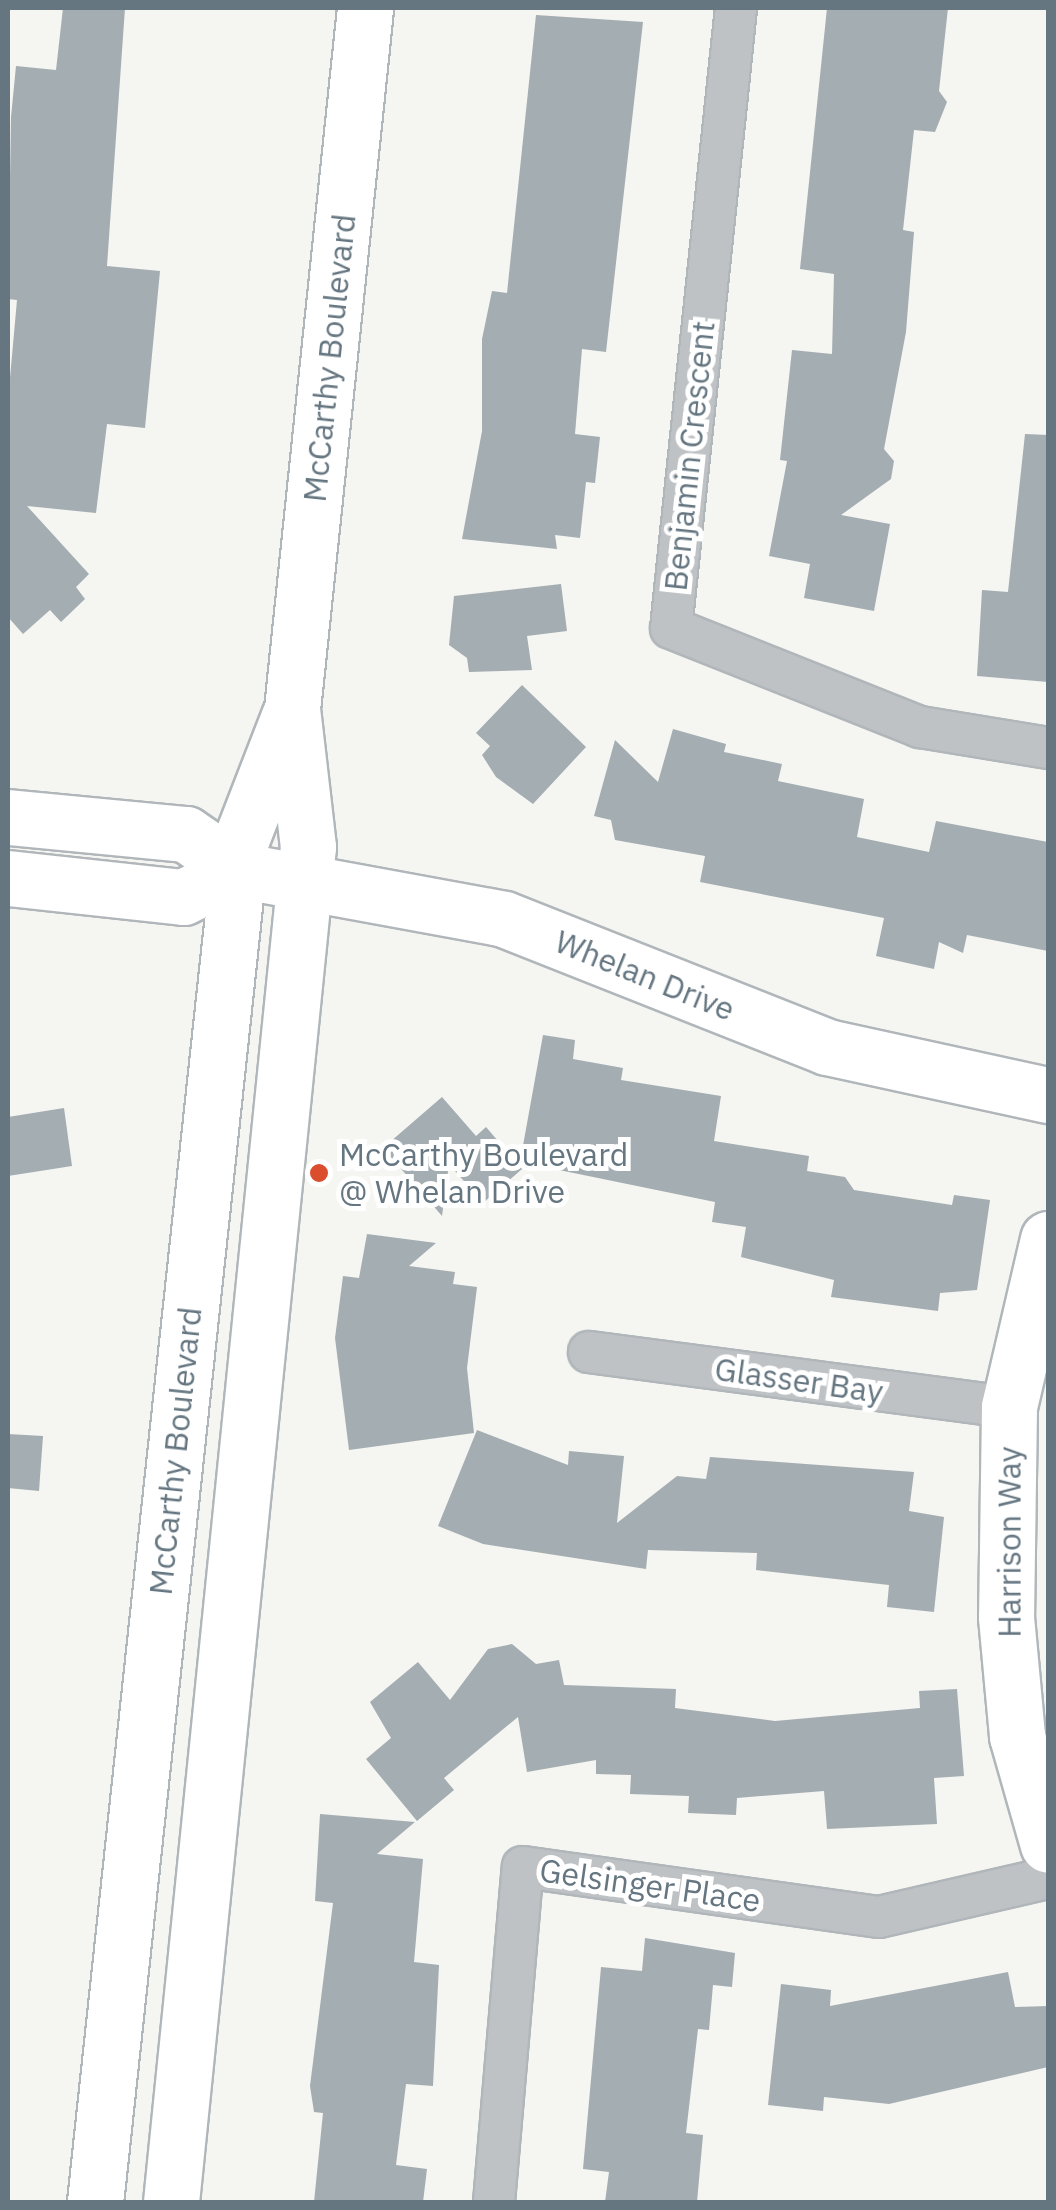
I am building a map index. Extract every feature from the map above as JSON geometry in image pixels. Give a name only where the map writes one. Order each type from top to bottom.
[{"type":"main road","name":"McCarthy Boulevard","points":[[172,2202],[306,878],[292,709],[365,8]]},
{"type":"main road","name":"McCarthy Boulevard","points":[[95,2202],[238,870],[242,840],[292,709]]},
{"type":"main road","name":"Whelan Drive","points":[[8,817],[186,834],[238,870],[306,878],[504,919],[827,1047],[1048,1095]]},
{"type":"main road","points":[[8,878],[183,896],[238,870]]},
{"type":"main road","name":"Harrison Way","points":[[1048,1238],[1008,1407],[1006,1617],[1017,1736],[1048,1845]]},
{"type":"street","name":"Benjamin Crescent","points":[[736,8],[670,628],[920,727],[1048,748]]},
{"type":"street","name":"Glasser Bay","points":[[589,1352],[1008,1407]]},
{"type":"street","name":"Gelsinger Place","points":[[494,2202],[524,1866],[879,1917],[1048,1878]]},
{"type":"building","points":[[63,8],[125,8],[107,266],[160,271],[145,428],[107,424],[96,513],[27,506],[89,574],[76,587],[85,599],[61,622],[50,610],[23,634],[8,617],[8,400],[17,300],[8,299],[11,117],[16,66],[56,70]]},
{"type":"building","points":[[827,8],[948,8],[939,91],[947,102],[935,132],[914,130],[903,230],[914,232],[906,332],[884,449],[894,461],[891,479],[841,515],[890,524],[874,611],[804,598],[810,564],[769,556],[787,461],[780,460],[792,350],[832,354],[834,274],[800,269]]},
{"type":"building","points":[[536,15],[643,22],[606,352],[582,349],[575,434],[600,437],[595,483],[586,482],[580,538],[555,535],[557,549],[462,539],[482,431],[482,339],[492,291],[507,293]]},
{"type":"building","points":[[1025,434],[1048,435],[1048,682],[977,676],[982,590],[1008,592]]},
{"type":"building","points":[[561,584],[567,631],[527,636],[532,670],[469,672],[467,658],[449,645],[454,596]]},
{"type":"building","points":[[522,685],[586,747],[533,804],[496,777],[482,755],[490,746],[476,733]]},
{"type":"building","points":[[673,729],[726,744],[724,752],[782,764],[778,781],[864,799],[857,837],[929,852],[936,821],[1048,842],[1048,951],[967,935],[963,953],[939,942],[934,969],[876,956],[884,918],[700,882],[705,856],[615,840],[611,820],[594,816],[615,740],[658,782]]},
{"type":"building","points":[[543,1035],[575,1040],[573,1059],[623,1068],[621,1080],[721,1096],[714,1141],[809,1156],[807,1171],[845,1177],[854,1190],[952,1205],[954,1195],[990,1200],[977,1290],[940,1293],[938,1311],[831,1297],[834,1280],[741,1257],[746,1227],[712,1222],[715,1202],[520,1162]]},
{"type":"building","points":[[442,1097],[476,1136],[486,1127],[522,1169],[483,1203],[449,1164],[442,1216],[383,1148]]},
{"type":"building","points":[[64,1108],[72,1166],[8,1176],[8,1117]]},
{"type":"building","points":[[367,1234],[436,1243],[409,1266],[455,1272],[453,1284],[477,1287],[467,1368],[474,1433],[349,1450],[335,1338],[343,1276],[359,1278]]},
{"type":"building","points":[[477,1430],[568,1465],[569,1451],[624,1456],[617,1523],[677,1476],[706,1479],[710,1457],[914,1472],[909,1511],[944,1517],[934,1612],[887,1607],[889,1585],[756,1570],[757,1553],[648,1550],[646,1569],[483,1544],[438,1526]]},
{"type":"building","points":[[8,1434],[43,1436],[39,1491],[8,1488]]},
{"type":"building","points":[[512,1644],[536,1664],[559,1660],[564,1685],[676,1689],[675,1708],[775,1721],[920,1708],[919,1691],[957,1689],[964,1776],[934,1778],[937,1824],[827,1829],[824,1791],[737,1798],[736,1815],[688,1813],[689,1796],[630,1794],[631,1775],[596,1774],[596,1760],[527,1772],[518,1717],[444,1778],[454,1790],[417,1821],[366,1759],[391,1738],[370,1702],[418,1662],[450,1700],[488,1649]]},
{"type":"building","points":[[320,1814],[415,1822],[377,1854],[423,1859],[414,1962],[439,1965],[433,2086],[406,2084],[396,2165],[427,2169],[423,2202],[314,2202],[323,2113],[314,2112],[310,2086],[333,1903],[315,1901]]},
{"type":"building","points":[[645,1938],[735,1953],[732,1987],[713,1985],[709,2030],[698,2029],[686,2133],[703,2135],[697,2202],[605,2202],[609,2172],[583,2169],[601,1967],[642,1971]]},
{"type":"building","points":[[1008,1972],[1015,2007],[1048,2006],[1048,2067],[889,2104],[824,2097],[823,2111],[768,2105],[781,1984],[831,1990],[830,2006]]},
{"type":"place","name":"McCarthy Boulevard @ Whelan Drive","points":[[319,1173]]}]
